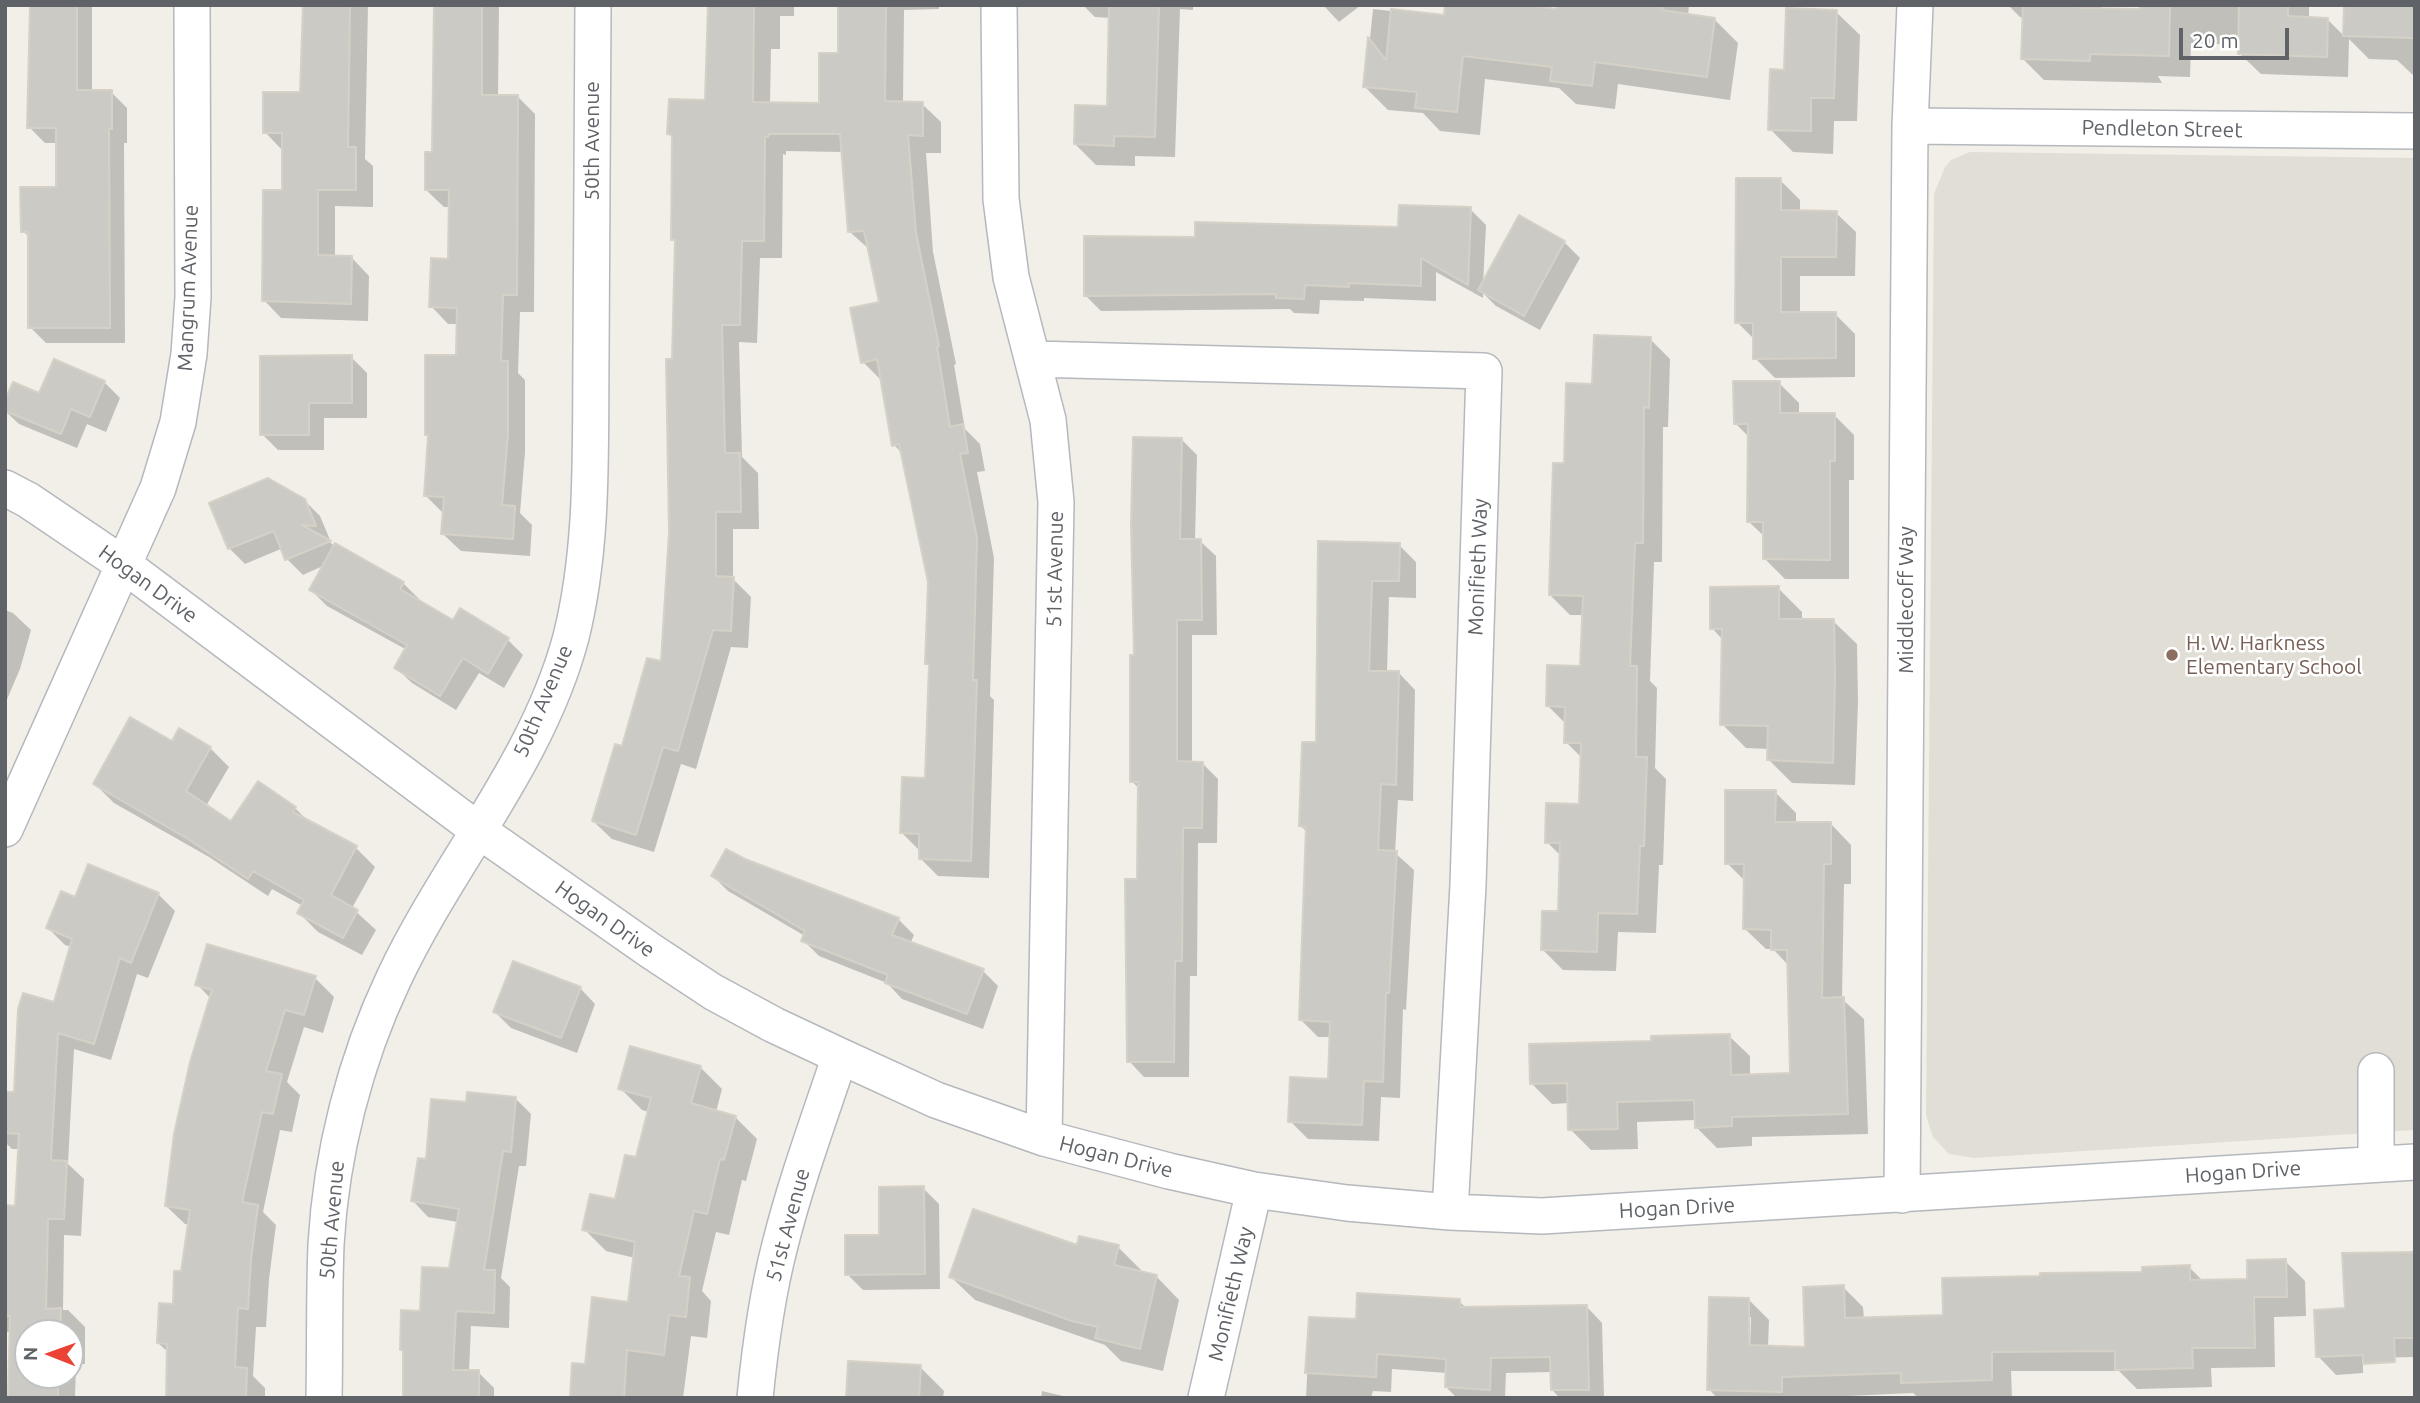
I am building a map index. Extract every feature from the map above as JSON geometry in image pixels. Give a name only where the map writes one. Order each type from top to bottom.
[{"type":"street","name":"Mangrum Avenue","points":[[5,830],[158,488],[178,422],[189,354],[193,297],[192,5]]},
{"type":"street","name":"50th Avenue","points":[[324,1398],[327,1242],[338,1152],[360,1064],[393,980],[429,911],[531,739],[551,694],[570,639],[582,579],[590,470],[593,5]]},
{"type":"street","name":"51st Avenue","points":[[999,5],[1001,199],[1012,277],[1048,420],[1056,502],[1044,1138]]},
{"type":"street","name":"Middlecoff Way","points":[[1902,1195],[1910,126],[1915,5]]},
{"type":"street","name":"Pendleton Street","points":[[1910,126],[2415,131]]},
{"type":"street","name":"Monifieth Way","points":[[1034,359],[1484,371],[1468,885],[1450,1212]]},
{"type":"street","name":"Hogan Drive","points":[[5,488],[28,500],[124,565],[478,830],[713,992],[840,1056],[936,1100],[1044,1138],[1254,1190],[1347,1203],[1450,1212],[1542,1216],[2415,1162]]},
{"type":"street","name":"51st Avenue","points":[[755,1398],[760,1351],[780,1246],[840,1056]]},
{"type":"street","points":[[2376,1071],[2376,1164]]},
{"type":"street","name":"Monifieth Way","points":[[1206,1398],[1254,1190]]},
{"type":"shaded area","name":"H. W. Harkness Elementary School","points":[[1970,152],[2415,158],[2415,1130],[1974,1158],[1949,1154],[1933,1137],[1926,1115],[1934,194],[1945,167],[1951,160]]},
{"type":"building","points":[[30,5],[77,5],[77,90],[112,90],[112,129],[109,129],[110,328],[28,328],[28,232],[21,232],[20,187],[56,187],[56,128],[27,128]]},
{"type":"building","points":[[303,5],[350,5],[348,147],[356,147],[356,190],[318,190],[318,255],[352,256],[351,304],[262,301],[263,190],[282,190],[282,133],[263,133],[263,92],[300,92]]},
{"type":"building","points":[[434,5],[482,5],[482,95],[518,95],[517,295],[503,295],[501,361],[508,361],[508,434],[502,505],[515,506],[513,539],[441,534],[444,497],[424,496],[428,435],[425,435],[425,355],[456,355],[457,308],[429,307],[431,258],[448,259],[449,190],[425,190],[425,152],[432,152]]},
{"type":"building","points":[[708,5],[754,5],[753,102],[819,103],[819,53],[838,53],[838,5],[886,5],[885,101],[923,102],[923,136],[908,135],[916,233],[939,346],[937,347],[950,427],[963,424],[968,453],[960,454],[977,538],[973,680],[977,680],[971,861],[919,859],[919,834],[900,833],[902,777],[925,778],[929,664],[925,664],[928,582],[899,444],[892,446],[877,359],[861,363],[850,308],[879,302],[864,231],[848,232],[840,134],[769,134],[765,137],[764,241],[742,241],[740,325],[722,325],[725,453],[740,453],[741,512],[716,512],[716,576],[734,577],[731,631],[713,630],[678,751],[663,747],[636,835],[592,821],[615,744],[622,746],[647,658],[661,661],[669,532],[666,359],[672,359],[675,240],[671,240],[672,135],[667,134],[669,99],[705,100]]},
{"type":"building","points":[[1109,5],[1159,5],[1155,137],[1114,136],[1114,146],[1074,144],[1075,105],[1107,106]]},
{"type":"building","points":[[1445,5],[1529,5],[1556,9],[1557,5],[1663,5],[1662,10],[1715,18],[1707,77],[1595,62],[1592,86],[1550,81],[1552,67],[1463,56],[1457,112],[1415,108],[1417,92],[1363,87],[1368,37],[1386,60],[1391,9],[1444,15]]},
{"type":"building","points":[[2023,5],[2140,9],[2140,5],[2170,5],[2169,56],[2090,54],[2090,61],[2021,59]]},
{"type":"building","points":[[2239,5],[2288,5],[2288,16],[2328,18],[2327,57],[2238,54]]},
{"type":"building","points":[[2344,5],[2415,5],[2415,38],[2343,36]]},
{"type":"building","points":[[1786,8],[1837,10],[1834,98],[1811,98],[1811,131],[1768,130],[1770,69],[1784,70]]},
{"type":"building","points":[[1736,178],[1781,178],[1781,210],[1837,211],[1836,257],[1781,257],[1781,312],[1836,312],[1836,358],[1753,359],[1753,323],[1735,323]]},
{"type":"building","points":[[1399,205],[1471,207],[1468,285],[1421,258],[1421,286],[1349,283],[1349,287],[1305,285],[1304,299],[1276,298],[1276,294],[1084,296],[1084,236],[1195,237],[1195,222],[1398,227]]},
{"type":"building","points":[[1519,215],[1565,241],[1524,316],[1478,290]]},
{"type":"building","points":[[1594,335],[1651,337],[1649,408],[1644,407],[1643,543],[1635,543],[1630,666],[1637,666],[1636,757],[1647,757],[1644,846],[1640,846],[1637,914],[1598,913],[1597,952],[1541,950],[1542,911],[1558,911],[1560,843],[1545,843],[1546,803],[1579,804],[1581,743],[1564,743],[1565,707],[1546,706],[1547,665],[1580,666],[1583,596],[1549,595],[1553,463],[1564,463],[1566,383],[1592,384]]},
{"type":"building","points":[[352,355],[352,403],[309,403],[309,435],[260,435],[260,356]]},
{"type":"building","points":[[54,359],[105,381],[90,417],[71,409],[61,434],[5,411],[5,400],[13,382],[39,393]]},
{"type":"building","points":[[1733,381],[1780,381],[1780,413],[1835,413],[1835,461],[1830,461],[1830,560],[1763,559],[1763,522],[1747,522],[1748,424],[1734,424]]},
{"type":"building","points":[[1133,437],[1182,438],[1180,539],[1201,539],[1202,620],[1177,620],[1177,761],[1203,762],[1202,828],[1183,828],[1182,961],[1175,961],[1174,1062],[1127,1062],[1125,879],[1137,879],[1138,782],[1130,782],[1130,655],[1134,655],[1131,525]]},
{"type":"building","points":[[268,478],[305,499],[316,526],[302,525],[331,541],[285,560],[274,531],[228,549],[209,503]]},
{"type":"building","points":[[1318,541],[1400,543],[1399,581],[1372,581],[1369,671],[1399,671],[1396,785],[1381,784],[1378,850],[1397,851],[1389,993],[1386,993],[1383,1082],[1364,1081],[1362,1125],[1288,1122],[1290,1077],[1328,1079],[1330,1022],[1299,1020],[1306,827],[1299,826],[1302,742],[1316,742]]},
{"type":"building","points":[[335,543],[404,582],[400,589],[453,620],[460,608],[509,638],[488,674],[463,658],[440,696],[394,668],[407,645],[309,590]]},
{"type":"building","points":[[1779,586],[1779,619],[1834,619],[1833,763],[1767,760],[1768,726],[1720,725],[1722,629],[1710,629],[1710,587]]},
{"type":"building","points":[[130,717],[172,741],[179,728],[211,747],[186,791],[231,821],[258,781],[296,807],[293,812],[357,846],[331,895],[358,910],[343,938],[297,913],[304,900],[253,871],[248,879],[188,839],[93,784]]},
{"type":"building","points":[[1725,790],[1776,790],[1775,822],[1831,822],[1831,864],[1824,864],[1822,998],[1844,997],[1848,1114],[1732,1117],[1732,1126],[1695,1128],[1694,1100],[1617,1102],[1618,1129],[1568,1130],[1567,1083],[1530,1084],[1529,1044],[1651,1041],[1651,1036],[1730,1034],[1731,1075],[1790,1073],[1787,950],[1771,950],[1771,930],[1743,929],[1744,864],[1725,864]]},
{"type":"building","points":[[726,849],[745,859],[899,918],[892,935],[984,969],[967,1014],[885,983],[888,975],[801,941],[805,931],[711,876]]},
{"type":"building","points":[[88,864],[159,893],[131,963],[120,958],[94,1044],[58,1033],[51,1160],[67,1161],[64,1219],[48,1219],[46,1309],[61,1308],[61,1319],[14,1319],[14,1389],[58,1389],[58,1398],[8,1398],[10,1316],[5,1316],[5,1205],[15,1206],[19,1134],[5,1133],[5,1092],[14,1092],[18,1009],[23,993],[54,1002],[72,939],[46,928],[61,891],[75,897]]},
{"type":"building","points":[[207,944],[316,976],[304,1015],[285,1010],[266,1071],[282,1074],[273,1114],[262,1112],[242,1202],[258,1205],[248,1309],[238,1308],[235,1367],[247,1368],[246,1398],[166,1398],[167,1344],[157,1343],[159,1303],[173,1304],[174,1271],[181,1271],[190,1210],[165,1206],[174,1134],[190,1062],[212,990],[195,985]]},
{"type":"building","points":[[513,961],[581,987],[561,1038],[493,1012]]},
{"type":"building","points":[[630,1046],[701,1066],[691,1103],[736,1116],[724,1160],[720,1159],[707,1214],[694,1211],[679,1276],[690,1277],[686,1317],[669,1315],[664,1355],[627,1350],[624,1398],[570,1398],[572,1363],[585,1364],[592,1297],[628,1302],[635,1242],[582,1230],[590,1194],[615,1199],[625,1155],[636,1157],[651,1098],[618,1089]]},
{"type":"building","points":[[467,1092],[516,1097],[511,1152],[503,1151],[484,1270],[495,1270],[494,1313],[456,1311],[453,1370],[479,1370],[479,1398],[403,1398],[401,1310],[420,1311],[422,1267],[449,1268],[459,1209],[411,1201],[418,1158],[426,1159],[431,1099],[466,1102]]},
{"type":"building","points":[[924,1186],[925,1274],[845,1275],[845,1235],[879,1235],[879,1187]]},
{"type":"building","points":[[973,1209],[1077,1245],[1079,1236],[1119,1245],[1114,1265],[1157,1275],[1140,1349],[1095,1338],[1098,1327],[1072,1321],[949,1277]]},
{"type":"building","points":[[2415,1252],[2415,1338],[2394,1338],[2395,1362],[2363,1364],[2363,1355],[2316,1357],[2314,1310],[2345,1308],[2342,1253]]},
{"type":"building","points":[[2286,1259],[2287,1297],[2254,1297],[2255,1348],[2192,1348],[2193,1368],[2115,1370],[2115,1351],[1992,1352],[1992,1380],[1901,1383],[1901,1373],[1782,1377],[1782,1392],[1707,1390],[1709,1297],[1749,1298],[1749,1345],[1805,1347],[1803,1287],[1844,1285],[1845,1318],[1943,1315],[1942,1278],[2142,1272],[2142,1267],[2190,1265],[2190,1280],[2247,1279],[2247,1260]]},
{"type":"building","points":[[1357,1293],[1460,1299],[1460,1307],[1587,1305],[1589,1390],[1551,1390],[1550,1357],[1491,1358],[1490,1390],[1445,1387],[1446,1359],[1377,1354],[1376,1377],[1305,1373],[1309,1317],[1356,1319]]},
{"type":"building","points":[[848,1361],[921,1365],[919,1398],[846,1398]]},
{"type":"place","name":"H. W. Harkness Elementary School","points":[[2172,655]]}]
